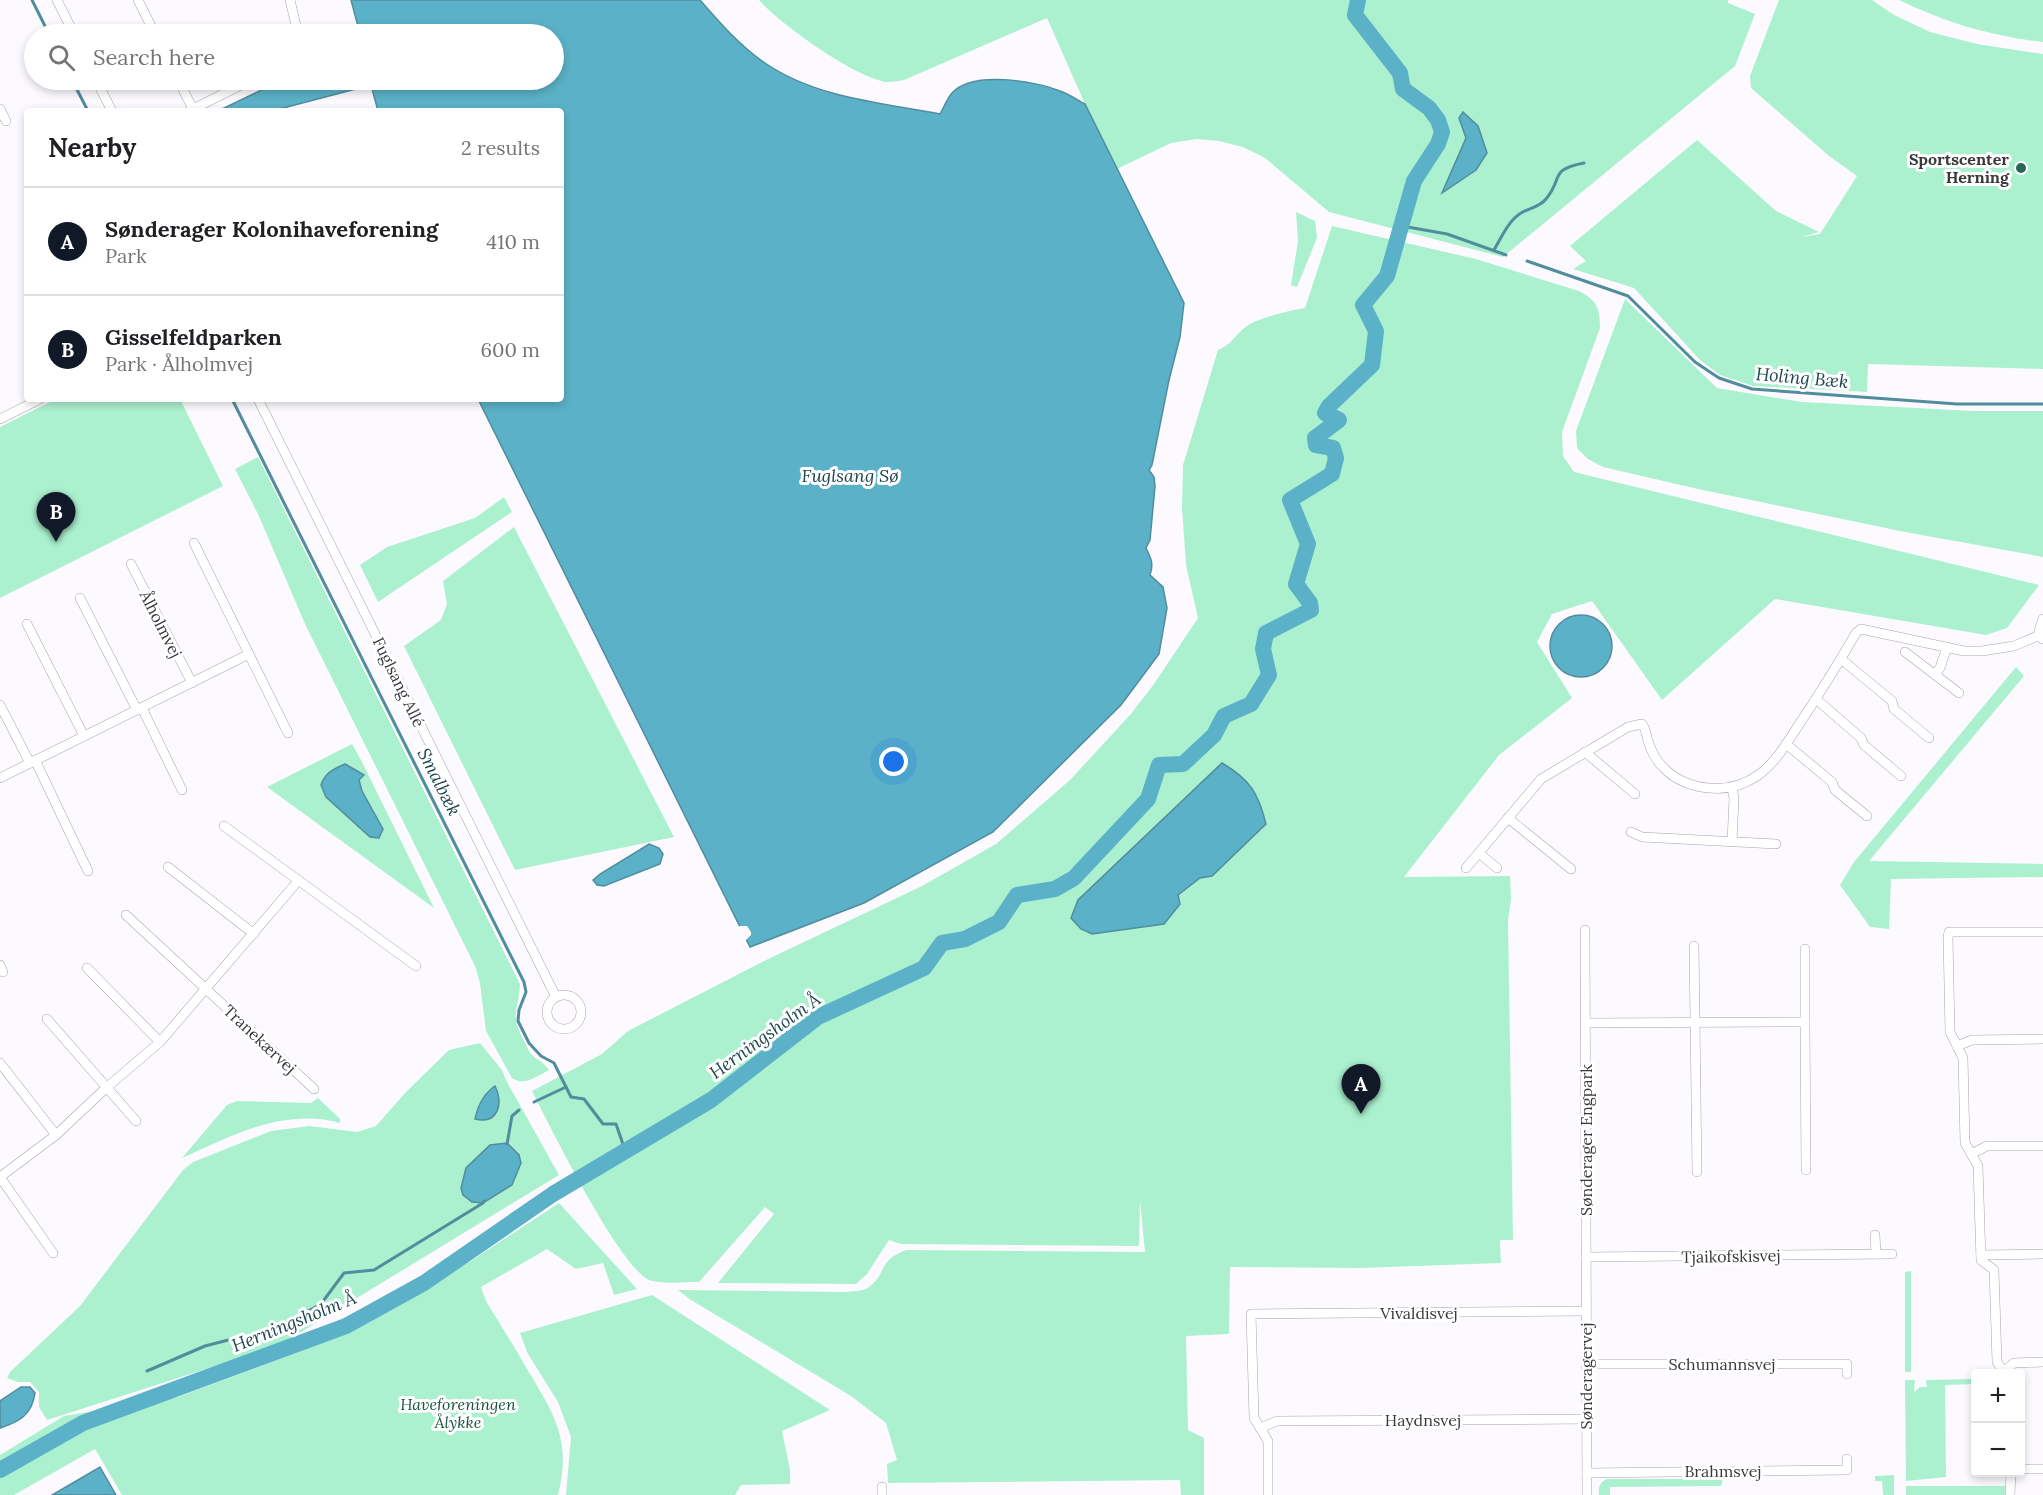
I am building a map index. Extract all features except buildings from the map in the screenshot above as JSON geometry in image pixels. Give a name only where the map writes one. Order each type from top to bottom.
[{"type":"street","points":[[57,0],[69,24]]},
{"type":"street","points":[[138,0],[150,24]]},
{"type":"street","points":[[290,0],[296,24]]},
{"type":"street","points":[[101,90],[110,108]]},
{"type":"street","points":[[182,90],[190,108]]},
{"type":"street","points":[[195,108],[231,90]]},
{"type":"street","points":[[0,110],[6,121]]},
{"type":"street","points":[[0,419],[34,402]]},
{"type":"street","name":"Fuglsang Allé","points":[[259,402],[556,997]]},
{"type":"street","points":[[194,543],[288,733]]},
{"type":"street","name":"Ålholmvej","points":[[131,564],[192,683]]},
{"type":"street","points":[[80,598],[183,790]]},
{"type":"street","points":[[1466,868],[1541,779],[1628,727],[1642,724],[1655,757],[1670,773],[1686,783],[1700,788],[1732,788],[1758,775],[1770,765],[1816,699],[1856,633],[1861,629],[1964,651],[1982,651],[2014,646],[2041,637],[2039,626],[2043,619]]},
{"type":"street","points":[[27,624],[84,736]]},
{"type":"street","points":[[1935,674],[1940,668],[1947,647]]},
{"type":"street","points":[[1905,652],[1959,693]]},
{"type":"street","points":[[0,778],[249,654]]},
{"type":"street","points":[[1841,659],[1892,701],[1896,710],[1929,738]]},
{"type":"street","points":[[1816,699],[1861,738],[1864,745],[1901,776]]},
{"type":"street","points":[[0,705],[88,871]]},
{"type":"street","points":[[1786,744],[1832,782],[1835,790],[1867,816]]},
{"type":"street","points":[[1585,752],[1635,794]]},
{"type":"street","points":[[1732,788],[1734,798],[1732,842]]},
{"type":"street","points":[[1508,818],[1571,869]]},
{"type":"street","points":[[224,826],[416,966]]},
{"type":"street","points":[[1631,832],[1642,837],[1776,844]]},
{"type":"street","points":[[1479,853],[1497,868]]},
{"type":"street","points":[[168,867],[254,934]]},
{"type":"street","points":[[53,1253],[0,1177],[56,1135],[160,1042],[207,990],[298,881]]},
{"type":"street","name":"Tranekærvej","points":[[126,915],[314,1089]]},
{"type":"street","name":"Sønderager Engpark","points":[[1585,930],[1586,1257]]},
{"type":"street","points":[[2001,1369],[1997,1362],[1994,1270],[1981,1260],[1978,1166],[1965,1143],[1963,1058],[1950,1032],[1949,932],[2043,932]]},
{"type":"street","points":[[1694,946],[1697,1172]]},
{"type":"street","points":[[1805,949],[1806,1170]]},
{"type":"street","points":[[87,968],[160,1042]]},
{"type":"street","points":[[46,1019],[136,1121]]},
{"type":"street","points":[[1587,1023],[1805,1022]]},
{"type":"street","points":[[1956,1046],[1972,1040],[2043,1039]]},
{"type":"street","points":[[0,1063],[56,1135]]},
{"type":"street","points":[[1971,1154],[1988,1146],[2043,1146]]},
{"type":"street","points":[[1875,1235],[1876,1254]]},
{"type":"street","name":"Tjaikofskisvej","points":[[1586,1257],[1892,1254]]},
{"type":"street","points":[[1981,1255],[2043,1254]]},
{"type":"street","name":"Sønderagervej","points":[[1586,1257],[1587,1495]]},
{"type":"street","name":"Vivaldisvej","points":[[1260,1428],[1254,1418],[1251,1314],[1586,1311]]},
{"type":"street","points":[[2008,1369],[2014,1363],[2043,1362]]},
{"type":"street","name":"Schumannsvej","points":[[1586,1364],[1847,1364],[1847,1374]]},
{"type":"street","name":"Haydnsvej","points":[[1260,1428],[1277,1421],[1587,1419]]},
{"type":"street","points":[[1260,1428],[1268,1441],[1268,1495]]},
{"type":"street","name":"Brahmsvej","points":[[1587,1473],[1847,1470],[1847,1458]]},
{"type":"street","points":[[2025,1470],[2043,1469]]},
{"type":"street","points":[[2010,1495],[2011,1477]]},
{"type":"green space","points":[[759,0],[1728,0],[1728,3],[1755,14],[1735,66],[1503,257],[1329,212],[1265,158],[1243,147],[1219,141],[1197,139],[1171,143],[1117,169],[1047,18],[904,80],[886,82],[856,70],[818,48],[783,22]]},
{"type":"green space","points":[[1779,0],[1872,0],[1894,15],[1930,32],[1977,44],[2043,54],[2043,369],[1868,364],[1867,392],[1753,386],[1720,375],[1700,360],[1634,288],[1573,269],[1586,261],[1570,246],[1697,140],[1776,211],[1819,232],[1802,237],[1820,234],[1857,176],[1829,156],[1751,88],[1750,76]]},
{"type":"green space","points":[[1899,0],[2043,0],[2043,42],[1969,27]]},
{"type":"green space","points":[[1296,212],[1315,221],[1317,238],[1297,287],[1291,285],[1298,241]]},
{"type":"green space","points":[[1332,226],[1476,259],[1579,291],[1594,302],[1598,310],[1600,328],[1562,432],[1563,456],[1574,472],[2039,585],[2007,628],[1986,635],[1775,599],[1662,700],[1592,601],[1552,614],[1537,642],[1572,698],[1499,755],[1404,877],[1510,876],[1511,899],[1508,920],[1513,1240],[1500,1240],[1501,1263],[1360,1268],[1230,1267],[1229,1334],[1186,1336],[1188,1430],[1204,1438],[1204,1495],[1181,1495],[1180,1480],[888,1483],[887,1464],[897,1460],[886,1423],[851,1396],[678,1290],[860,1291],[875,1282],[891,1258],[907,1250],[1145,1252],[1140,1200],[1139,1246],[901,1244],[889,1240],[867,1274],[856,1284],[718,1283],[774,1214],[765,1207],[699,1282],[652,1281],[639,1272],[605,1227],[532,1091],[602,1054],[628,1031],[764,961],[922,886],[996,844],[1070,780],[1130,715],[1154,684],[1198,618],[1186,565],[1182,507],[1183,465],[1218,350],[1252,323],[1305,308]]},
{"type":"green space","points":[[1625,299],[1717,388],[1802,402],[1973,411],[2043,411],[2043,557],[1905,532],[1698,489],[1603,467],[1588,459],[1577,448],[1576,431]]},
{"type":"green space","points":[[50,402],[181,402],[223,486],[0,598],[0,427]]},
{"type":"green space","points":[[258,457],[520,984],[516,1012],[519,1031],[531,1054],[549,1070],[530,1080],[521,1081],[512,1078],[486,1031],[480,983],[475,966],[305,624],[258,514],[235,469]]},
{"type":"green space","points":[[504,497],[512,512],[378,602],[360,565],[387,547],[475,518]]},
{"type":"green space","points":[[514,527],[674,837],[515,870],[404,646],[441,620],[447,604],[443,581]]},
{"type":"green space","points":[[2016,667],[2024,676],[1869,861],[2043,864],[2043,877],[1891,879],[1889,929],[1870,927],[1840,885],[1854,862]]},
{"type":"green space","points":[[352,744],[434,908],[267,787]],"holes":[[[345,764],[359,780],[362,791],[383,829],[370,837],[326,797],[321,785],[330,772]]]},
{"type":"green space","points":[[480,1043],[502,1070],[559,1175],[278,1346],[47,1420],[39,1407],[39,1392],[30,1382],[18,1382],[7,1378],[10,1372],[80,1306],[183,1170],[193,1162],[271,1131],[309,1126],[357,1132],[376,1126],[406,1092],[449,1050]],"holes":[[[521,1163],[512,1185],[483,1203]]]},
{"type":"green space","points":[[318,1098],[340,1119],[340,1123],[319,1119],[278,1121],[239,1133],[182,1158],[227,1105],[237,1101],[311,1103]]},
{"type":"green space","name":"Haveforeningen Ålykke","points":[[559,1203],[637,1289],[614,1295],[603,1263],[576,1269],[547,1249],[481,1287],[486,1301],[545,1400],[558,1428],[563,1458],[558,1495],[122,1495],[95,1449],[14,1495],[0,1495],[0,1455],[64,1416],[178,1397],[304,1350],[471,1261]]},
{"type":"green space","points":[[1911,1271],[1911,1372],[1905,1372],[1905,1272]]},
{"type":"green space","points":[[652,1295],[830,1410],[782,1431],[790,1470],[790,1484],[741,1485],[735,1495],[566,1495],[571,1437],[558,1402],[528,1354],[520,1333]]},
{"type":"green space","points":[[1971,1379],[1971,1384],[1945,1385],[1946,1477],[1906,1481],[1905,1380],[1915,1380],[1914,1392],[1920,1387],[1927,1387],[1926,1380]]},
{"type":"green space","points":[[1894,1475],[1894,1495],[1883,1495],[1882,1481],[1875,1481],[1875,1476]]},
{"type":"green space","points":[[1607,1479],[1723,1479],[1721,1486],[1610,1487],[1610,1495],[1599,1495],[1600,1485]]},
{"type":"green space","points":[[1906,1486],[2005,1486],[2005,1495],[1906,1495]]},
{"type":"water","name":"Fuglsang Sø","points":[[351,0],[700,0],[739,42],[765,63],[785,75],[827,92],[940,114],[950,95],[961,86],[988,80],[1004,80],[1049,87],[1085,104],[1184,303],[1180,337],[1149,470],[1154,477],[1155,486],[1150,540],[1146,548],[1151,561],[1150,575],[1163,587],[1167,608],[1159,654],[1121,705],[993,832],[864,903],[750,947],[479,402],[564,402],[564,108],[377,108],[372,90],[564,90],[564,24],[357,24]]},
{"type":"water","name":"Fuglsang Sø","points":[[261,90],[352,90],[283,108],[224,108]]},
{"type":"water","points":[[1463,112],[1478,126],[1487,153],[1476,170],[1442,193],[1466,138],[1459,118]]},
{"type":"water","points":[[1581,615],[1603,624],[1612,646],[1603,668],[1581,677],[1559,668],[1550,646],[1559,624]]},
{"type":"water","points":[[1222,763],[1240,775],[1252,788],[1260,803],[1266,824],[1212,876],[1200,878],[1178,895],[1180,904],[1164,924],[1092,934],[1081,929],[1071,918],[1078,900]]},
{"type":"water","points":[[345,764],[364,775],[359,780],[362,791],[383,829],[379,838],[370,837],[326,797],[321,785],[325,777]]},
{"type":"water","points":[[649,844],[659,848],[663,854],[660,864],[604,886],[597,885],[593,880],[600,874]]},
{"type":"water","points":[[495,1086],[499,1105],[494,1116],[483,1120],[475,1119],[482,1100]]},
{"type":"water","points":[[507,1143],[519,1155],[521,1163],[512,1185],[483,1203],[472,1202],[463,1195],[461,1188],[466,1168],[490,1145]]},
{"type":"water","points":[[21,1387],[30,1387],[35,1393],[31,1407],[19,1420],[0,1428],[0,1401]]},
{"type":"water","points":[[100,1467],[116,1495],[52,1495]]},
{"type":"pier","points":[[747,926],[751,932],[751,935],[744,941],[737,928]]},
{"type":"waterway","name":"Smalbæk","points":[[32,0],[44,24]]},
{"type":"waterway","name":"Herningsholm Å","points":[[0,1470],[83,1423],[346,1326],[424,1283],[553,1194],[711,1100],[818,1017],[924,968],[942,943],[965,939],[999,922],[1017,895],[1055,889],[1074,878],[1148,799],[1159,765],[1183,764],[1214,735],[1224,716],[1251,704],[1269,675],[1263,649],[1266,633],[1311,610],[1310,603],[1296,584],[1308,544],[1290,500],[1332,474],[1336,458],[1333,448],[1316,445],[1315,438],[1339,420],[1325,413],[1329,406],[1372,365],[1376,331],[1363,305],[1387,276],[1414,181],[1438,144],[1442,132],[1438,120],[1429,108],[1403,89],[1400,73],[1355,15],[1358,0]]},
{"type":"waterway","name":"Smalbæk","points":[[77,90],[86,108]]},
{"type":"waterway","points":[[1494,250],[1517,216],[1546,199],[1561,172],[1584,163]]},
{"type":"waterway","name":"Holing Bæk","points":[[1402,226],[1447,234],[1506,255]]},
{"type":"waterway","name":"Holing Bæk","points":[[1527,261],[1628,296],[1695,362],[1719,378],[1752,389],[1957,404],[2043,404]]},
{"type":"waterway","name":"Smalbæk","points":[[234,402],[524,982],[526,992],[519,1010],[518,1021],[529,1043],[541,1056],[554,1063],[571,1097],[584,1099],[603,1124],[616,1124],[625,1150]]},
{"type":"waterway","points":[[534,1102],[566,1087]]},
{"type":"waterway","points":[[507,1144],[512,1116],[519,1110]]},
{"type":"waterway","points":[[147,1371],[205,1346],[236,1338],[262,1336],[321,1304],[344,1273],[374,1270],[484,1201]]},
{"type":"place","name":"Sportscenter Herning","points":[[2021,168]]},
{"type":"place","name":"Gisselfeldparken","points":[[56,542]]},
{"type":"place","name":"Sønderager Kolonihaveforening","points":[[1361,1114]]}]
